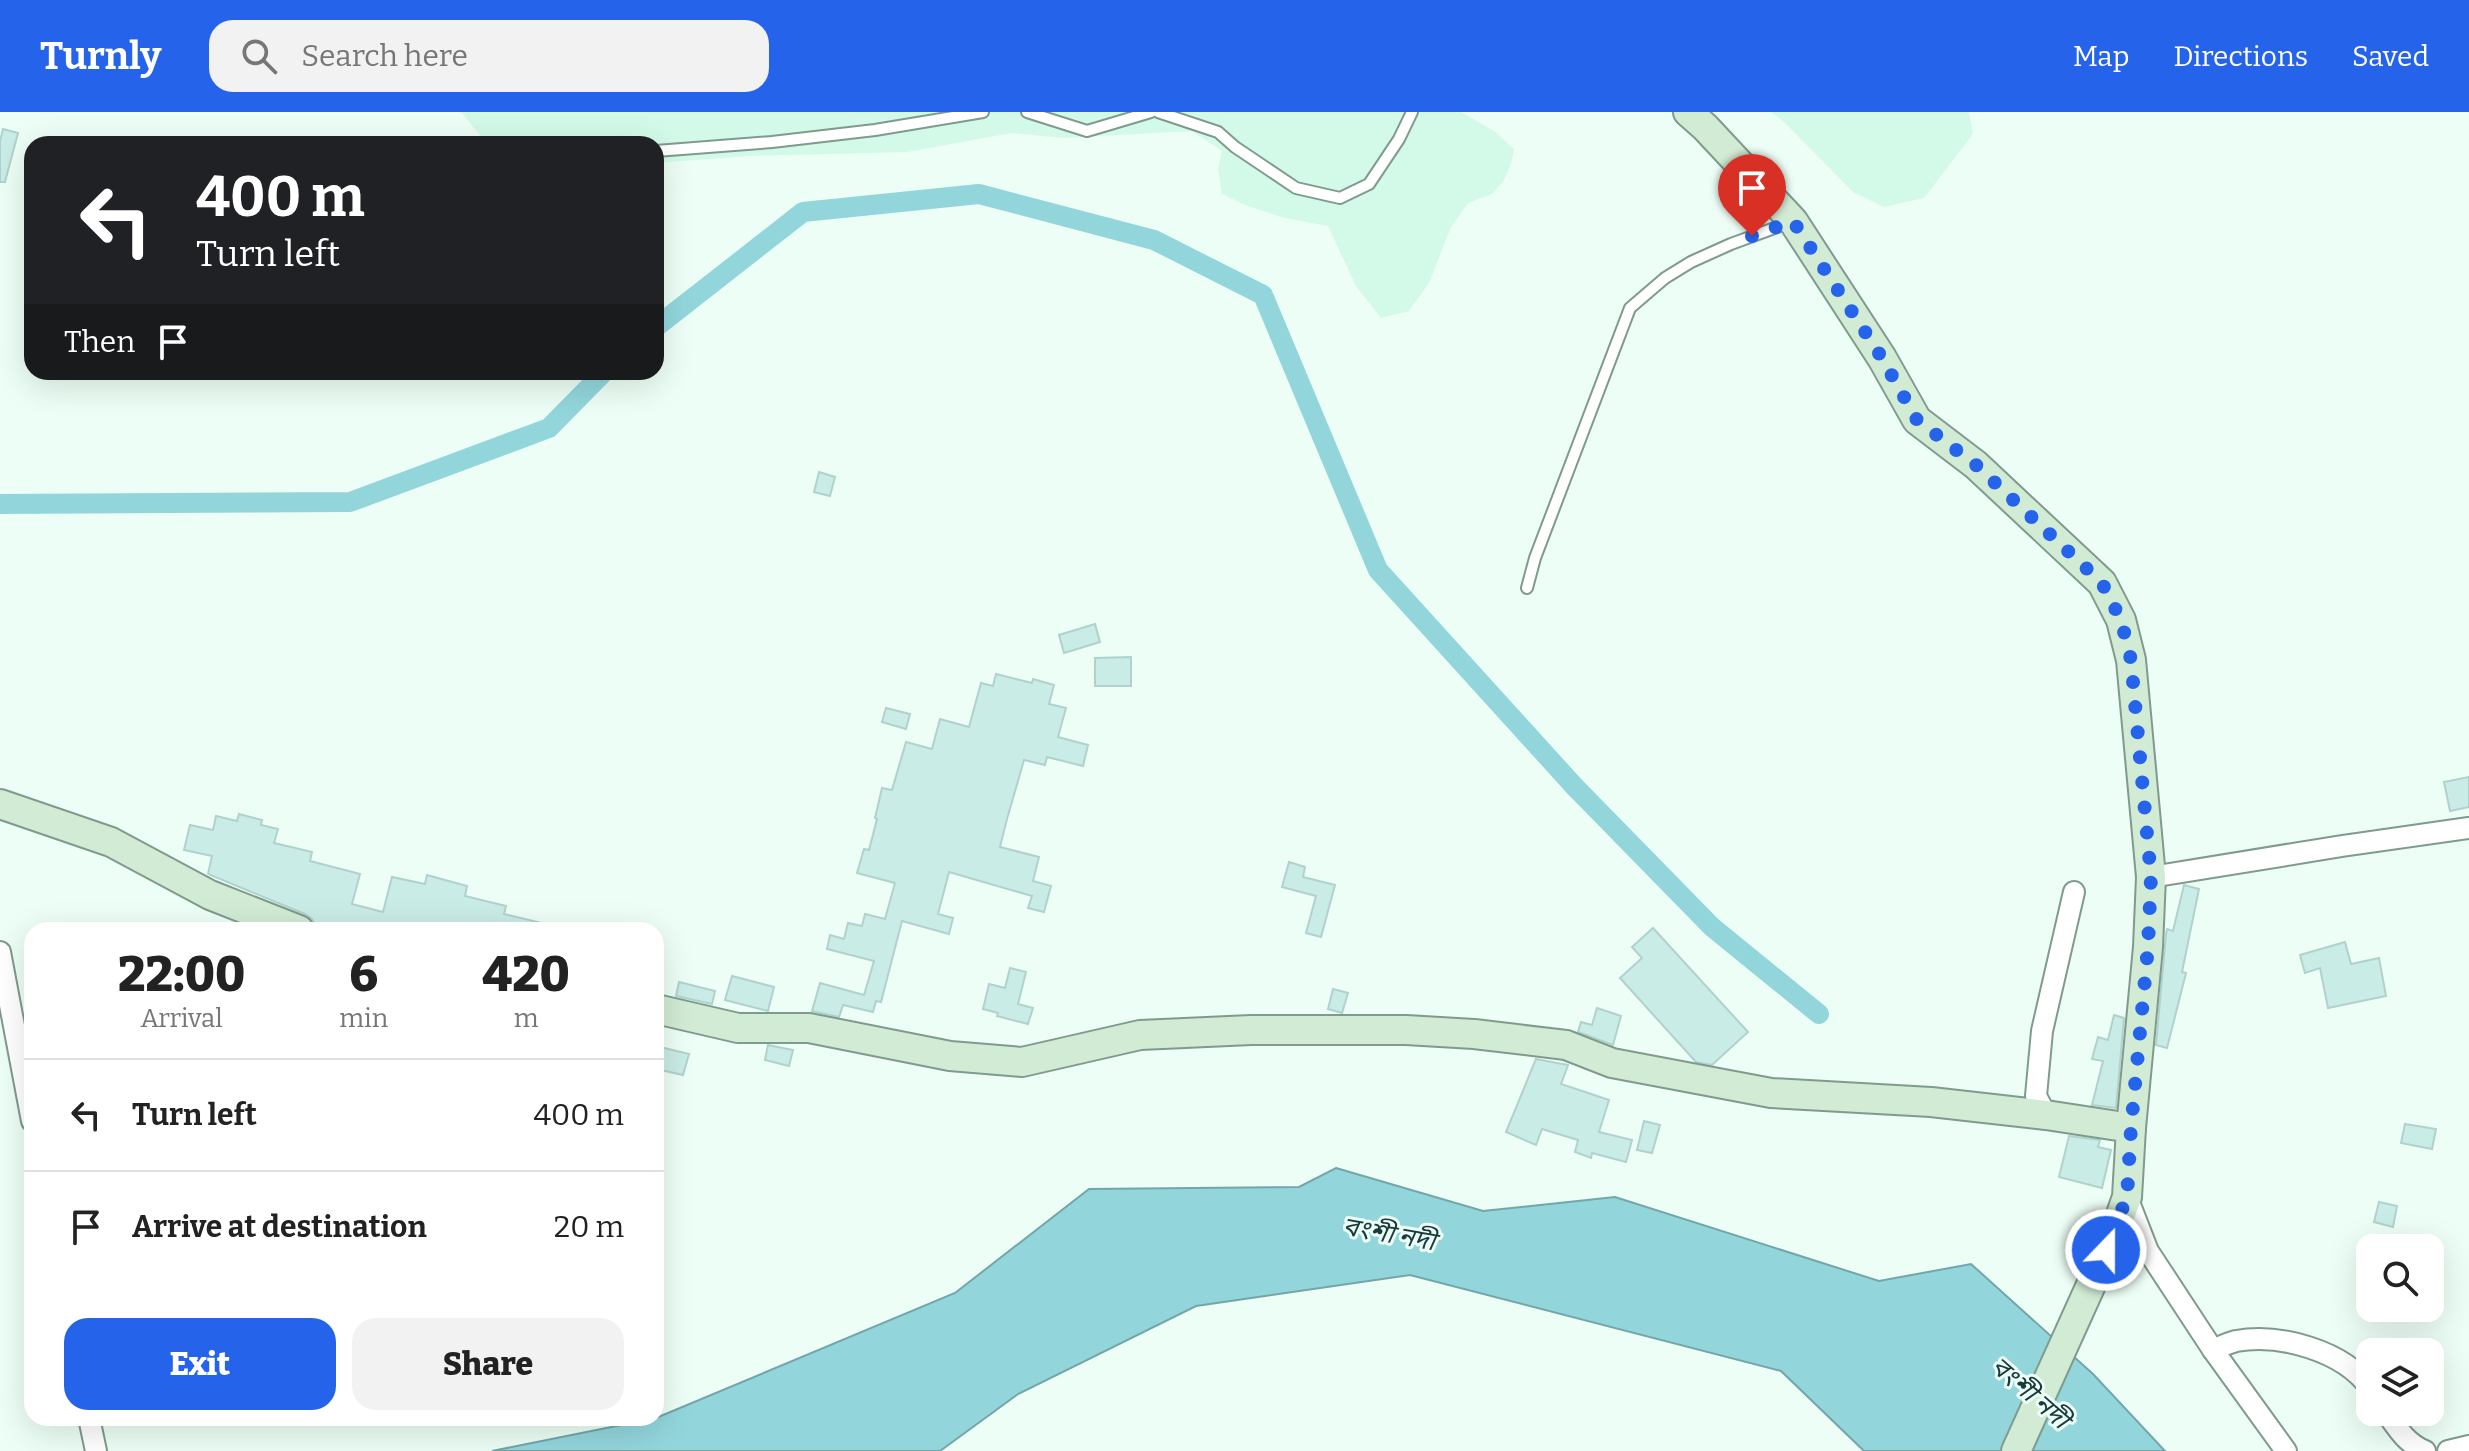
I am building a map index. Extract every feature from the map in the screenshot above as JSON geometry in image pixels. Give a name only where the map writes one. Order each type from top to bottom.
[{"type":"street","points":[[1688,112],[1793,221],[1882,358],[1917,420],[1976,465],[2102,583],[2121,620],[2131,660],[2151,877],[2127,1197],[2114,1234],[2016,1451]]},
{"type":"street","points":[[0,804],[111,842],[210,895],[279,922]]},
{"type":"street","points":[[2151,877],[2469,828]]},
{"type":"street","points":[[2046,1115],[2036,1096],[2042,1031],[2074,892]]},
{"type":"street","points":[[0,952],[24,1079]]},
{"type":"street","points":[[664,1011],[738,1028],[809,1028],[950,1056],[1022,1062],[1140,1035],[1251,1030],[1406,1030],[1474,1034],[1566,1045],[1612,1063],[1771,1093],[1931,1102],[2131,1128]]},
{"type":"street","points":[[2127,1197],[2148,1251],[2213,1350],[2286,1451]]},
{"type":"street","points":[[2213,1350],[2242,1340],[2282,1342],[2330,1354],[2356,1372]]},
{"type":"street","points":[[91,1426],[96,1451]]},
{"type":"street","points":[[2396,1426],[2405,1438],[2425,1451]]},
{"type":"street","points":[[2448,1451],[2469,1446]]},
{"type":"lane","points":[[664,150],[861,132],[983,112]]},
{"type":"lane","points":[[1027,112],[1087,131],[1151,112]]},
{"type":"lane","points":[[1158,112],[1218,132],[1296,188],[1340,198],[1369,184],[1399,139],[1412,112]]},
{"type":"lane","points":[[1527,588],[1535,558],[1630,308],[1665,278],[1691,262],[1793,221]]},
{"type":"shaded area","points":[[461,112],[1461,112],[1494,131],[1514,149],[1503,182],[1492,194],[1468,203],[1451,227],[1429,283],[1409,311],[1381,318],[1356,286],[1328,226],[1285,218],[1222,194],[1218,169],[1222,151],[1192,131],[1064,138],[1012,133],[907,152],[749,156],[664,162],[664,136],[480,136]]},
{"type":"shaded area","points":[[1771,112],[1969,112],[1973,134],[1924,198],[1884,207],[1853,192]]},
{"type":"water","name":"বংশী নদী","points":[[1336,1168],[1483,1211],[1615,1197],[1879,1281],[1971,1264],[2093,1374],[2165,1451],[1864,1451],[1781,1371],[1410,1275],[1196,1306],[1018,1394],[940,1451],[492,1451],[616,1426],[664,1426],[664,1415],[955,1293],[1089,1189],[1299,1187]]},
{"type":"building","points":[[3,129],[18,133],[5,182],[0,182],[0,141]]},
{"type":"building","points":[[819,472],[835,477],[830,496],[814,492]]},
{"type":"building","points":[[1095,624],[1100,642],[1064,653],[1059,635]]},
{"type":"building","points":[[1131,657],[1131,686],[1095,686],[1095,658]]},
{"type":"building","points":[[996,674],[1054,685],[1049,704],[1066,708],[1058,737],[1088,745],[1083,766],[1047,757],[1045,765],[1024,760],[1007,819],[1000,847],[1039,857],[1033,881],[1051,886],[1044,912],[1028,908],[1032,896],[949,872],[938,914],[953,918],[949,934],[902,921],[881,1002],[876,1001],[873,1012],[843,1005],[839,1017],[812,1011],[820,983],[864,995],[874,961],[827,949],[830,935],[844,939],[848,923],[862,926],[865,914],[885,919],[895,883],[857,873],[864,849],[869,850],[882,788],[892,790],[906,742],[932,749],[940,719],[969,727],[981,683],[993,686]]},
{"type":"building","points":[[886,708],[910,714],[906,729],[882,722]]},
{"type":"building","points":[[2469,777],[2469,807],[2450,811],[2444,782]]},
{"type":"building","points":[[239,814],[262,820],[261,825],[278,829],[274,843],[312,852],[310,861],[360,874],[352,904],[383,912],[392,877],[425,884],[427,875],[467,886],[465,896],[506,906],[504,914],[538,922],[313,922],[305,914],[208,874],[212,856],[184,850],[190,825],[213,830],[216,816],[237,821]]},
{"type":"building","points":[[1289,862],[1305,867],[1303,877],[1335,885],[1321,937],[1306,933],[1316,896],[1282,887]]},
{"type":"building","points":[[2184,885],[2199,889],[2182,972],[2186,973],[2167,1048],[2156,1045],[2166,934],[2167,929],[2173,931]]},
{"type":"building","points":[[1653,928],[1748,1032],[1712,1065],[1696,1062],[1620,978],[1642,958],[1632,947]]},
{"type":"building","points":[[2345,942],[2351,964],[2379,958],[2386,996],[2328,1008],[2320,968],[2305,973],[2300,955]]},
{"type":"building","points":[[1010,968],[1026,972],[1018,1004],[1033,1008],[1028,1024],[983,1009],[989,984],[1005,988]]},
{"type":"building","points":[[732,976],[774,987],[768,1011],[725,1000]]},
{"type":"building","points":[[679,982],[715,991],[712,1004],[676,996]]},
{"type":"building","points":[[1333,989],[1348,993],[1342,1013],[1328,1009]]},
{"type":"building","points":[[1597,1008],[1621,1016],[1613,1045],[1578,1032],[1581,1022],[1592,1025]]},
{"type":"building","points":[[2114,1015],[2124,1018],[2116,1108],[2092,1105],[2103,1061],[2092,1059],[2098,1037],[2108,1040]]},
{"type":"building","points":[[768,1045],[793,1050],[789,1066],[765,1060]]},
{"type":"building","points":[[664,1048],[689,1054],[683,1075],[664,1071]]},
{"type":"building","points":[[1536,1059],[1568,1065],[1561,1084],[1609,1100],[1599,1132],[1632,1140],[1626,1162],[1592,1153],[1591,1158],[1575,1152],[1578,1140],[1542,1129],[1536,1145],[1506,1132]]},
{"type":"building","points":[[1644,1121],[1660,1125],[1652,1153],[1637,1150]]},
{"type":"building","points":[[2405,1124],[2436,1129],[2432,1149],[2401,1143]]},
{"type":"building","points":[[2069,1136],[2100,1140],[2098,1147],[2111,1150],[2102,1188],[2059,1177]]},
{"type":"building","points":[[2379,1202],[2397,1206],[2393,1227],[2374,1222]]},
{"type":"waterway","points":[[664,321],[803,212],[979,194],[1154,240],[1263,295],[1378,570],[1574,786],[1712,927],[1819,1014]]},
{"type":"waterway","points":[[0,504],[350,502],[549,428],[596,380]]},
{"type":"route","points":[[1752,236],[1793,221],[1882,358],[1917,420],[1976,465],[2102,583],[2121,620],[2131,660],[2151,877],[2127,1197],[2106,1250]]}]
